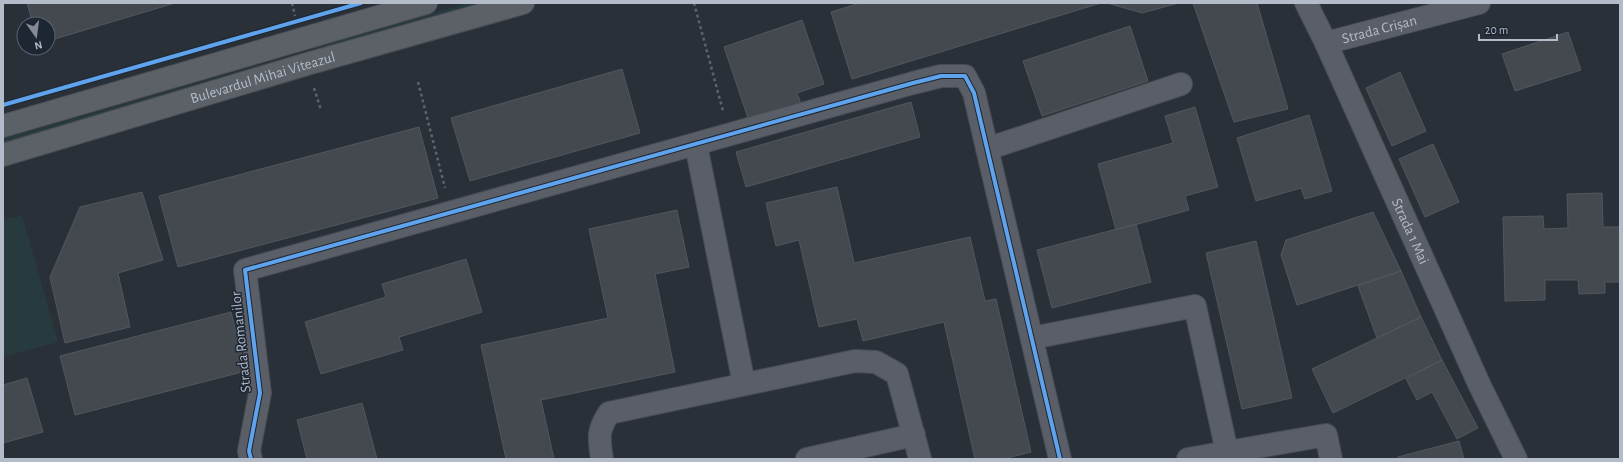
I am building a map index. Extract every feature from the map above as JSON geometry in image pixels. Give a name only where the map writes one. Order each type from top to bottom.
[{"type":"main road","name":"Bulevardul Mihai Viteazul","points":[[3,126],[426,3]]},
{"type":"main road","name":"Bulevardul Mihai Viteazul","points":[[3,155],[300,66],[523,3]]},
{"type":"street","name":"Strada 1 Mai","points":[[1306,3],[1326,43],[1480,386],[1516,459]]},
{"type":"street","name":"Strada Crișan","points":[[1326,43],[1479,3]]},
{"type":"street","points":[[452,213],[941,76],[965,76],[974,93],[1060,459]]},
{"type":"street","points":[[987,149],[1181,84]]},
{"type":"street","points":[[696,145],[744,384]]},
{"type":"street","name":"Strada Romanilor","points":[[251,459],[249,451],[260,393],[245,270],[452,213]]},
{"type":"street","points":[[1032,338],[1195,306],[1227,452]]},
{"type":"street","points":[[602,459],[599,441],[601,425],[609,413],[855,360],[876,362],[897,374],[920,459]]},
{"type":"street","points":[[807,459],[914,435]]},
{"type":"street","points":[[1188,459],[1326,435],[1331,459]]},
{"type":"path","points":[[292,3],[297,21]]},
{"type":"path","points":[[694,3],[730,136]]},
{"type":"path","points":[[418,82],[452,213]]},
{"type":"green space","points":[[468,3],[499,3],[317,56],[316,46]]},
{"type":"green space","points":[[298,54],[300,60],[3,146],[3,139]]},
{"type":"green space","points":[[22,215],[58,342],[3,357],[3,220]]},
{"type":"building","points":[[27,3],[175,3],[56,39],[56,16],[31,16]]},
{"type":"building","points":[[860,3],[1101,3],[852,79],[831,12]]},
{"type":"building","points":[[1107,3],[1179,3],[1142,13]]},
{"type":"building","points":[[1193,3],[1257,3],[1288,109],[1234,122]]},
{"type":"building","points":[[802,20],[824,84],[797,93],[801,104],[749,121],[724,47]]},
{"type":"building","points":[[1130,26],[1148,81],[1042,116],[1023,61]]},
{"type":"building","points":[[1568,32],[1581,70],[1515,91],[1502,54]]},
{"type":"building","points":[[622,69],[640,133],[470,181],[451,118]]},
{"type":"building","points":[[1400,72],[1426,131],[1392,146],[1366,88]]},
{"type":"building","points":[[911,102],[920,137],[746,187],[736,152]]},
{"type":"building","points":[[1195,107],[1218,187],[1185,196],[1189,210],[1116,230],[1098,164],[1173,143],[1165,116]]},
{"type":"building","points":[[1309,115],[1332,191],[1305,199],[1301,188],[1256,201],[1237,138]]},
{"type":"building","points":[[419,127],[438,198],[178,267],[159,196]]},
{"type":"building","points":[[1433,144],[1459,202],[1425,217],[1399,159]]},
{"type":"building","points":[[837,187],[854,263],[970,237],[985,301],[996,299],[1031,452],[1003,459],[975,459],[944,322],[863,341],[857,319],[819,327],[799,240],[776,246],[766,203]]},
{"type":"building","points":[[142,192],[163,260],[118,273],[130,327],[65,343],[50,277],[80,207]]},
{"type":"building","points":[[1602,193],[1603,227],[1620,227],[1620,282],[1605,282],[1605,293],[1579,294],[1578,280],[1545,280],[1545,300],[1505,301],[1503,217],[1543,216],[1544,229],[1568,228],[1567,194]]},
{"type":"building","points":[[677,210],[689,267],[655,274],[675,372],[541,400],[554,459],[506,459],[481,345],[608,318],[589,229]]},
{"type":"building","points":[[1373,212],[1401,271],[1297,305],[1281,255],[1286,240]]},
{"type":"building","points":[[1136,224],[1151,282],[1052,308],[1037,250]]},
{"type":"building","points":[[1256,241],[1292,398],[1242,409],[1206,253]]},
{"type":"building","points":[[466,259],[482,312],[399,337],[403,350],[321,374],[305,322],[386,297],[382,284]]},
{"type":"building","points":[[1401,271],[1421,317],[1377,338],[1358,286]]},
{"type":"building","points":[[231,312],[246,371],[75,415],[60,356]]},
{"type":"building","points":[[1421,317],[1442,360],[1333,413],[1312,369]]},
{"type":"building","points":[[1442,360],[1478,428],[1457,439],[1432,392],[1417,400],[1406,379]]},
{"type":"building","points":[[27,378],[43,432],[3,443],[3,385]]},
{"type":"building","points":[[362,403],[377,459],[307,459],[297,420]]},
{"type":"building","points":[[1459,441],[1464,459],[1398,459],[1398,457]]},
{"type":"cycle path","points":[[3,105],[361,3]]},
{"type":"cycle path","points":[[251,459],[249,451],[260,393],[245,270],[941,76],[965,76],[974,93],[1060,459]]}]
